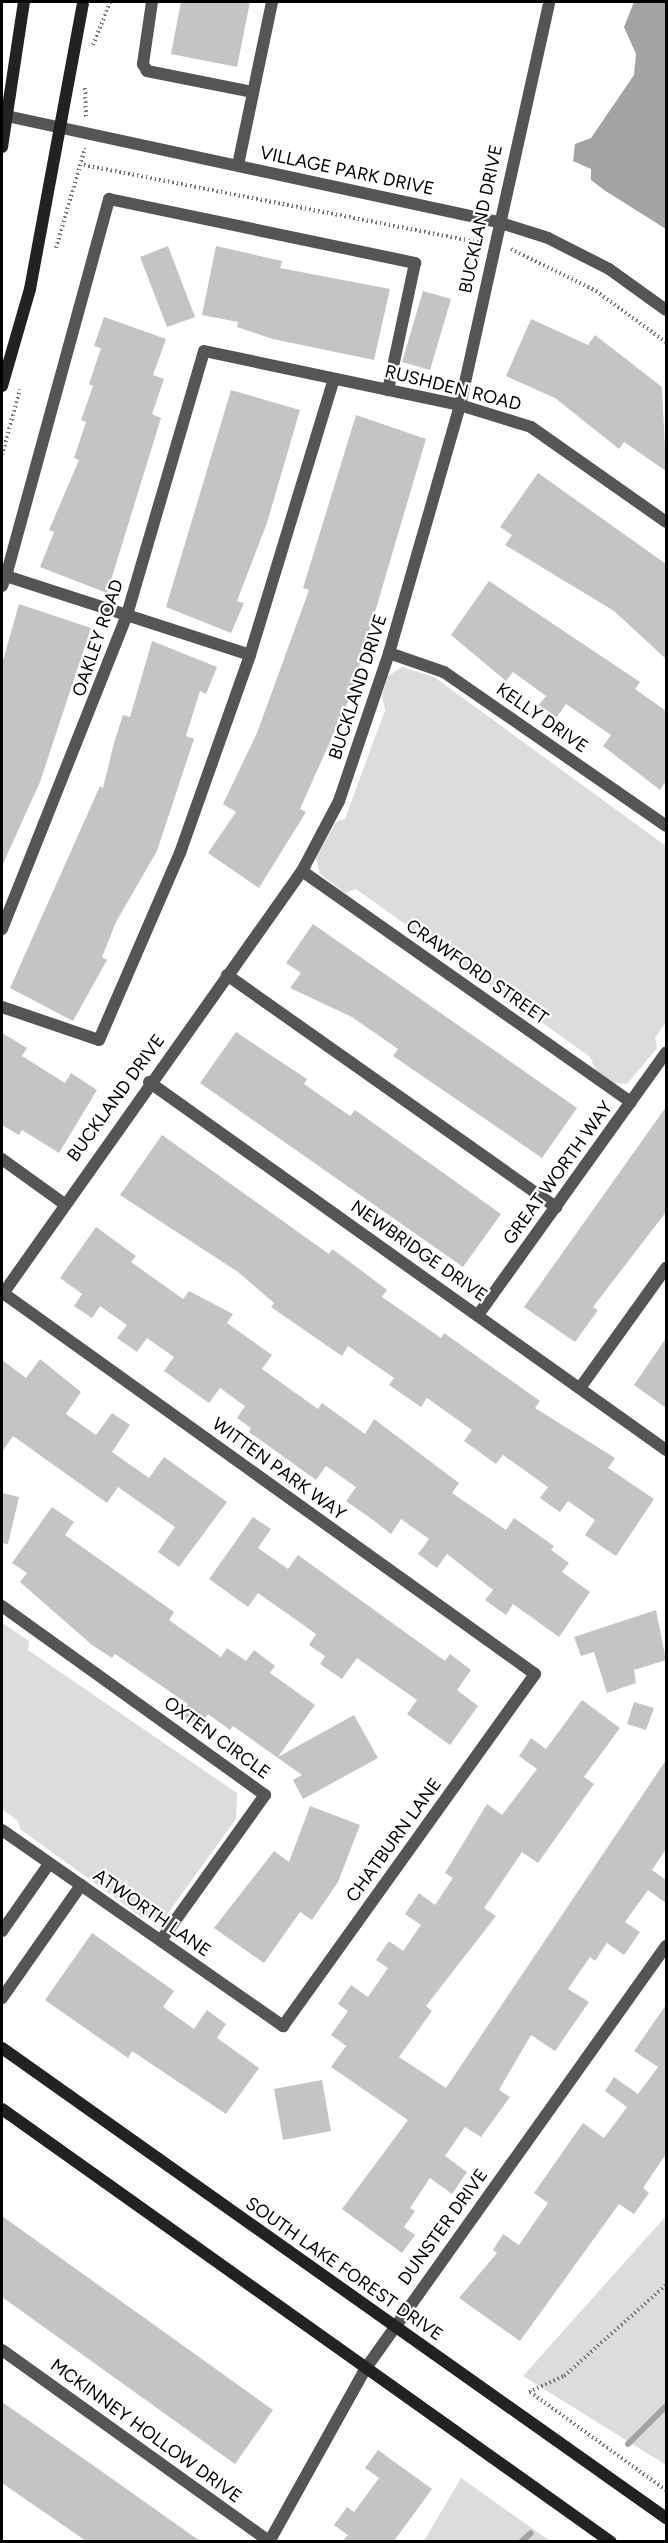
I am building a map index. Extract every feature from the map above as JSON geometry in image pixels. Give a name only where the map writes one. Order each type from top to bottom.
[{"type":"main road","points":[[2,147],[24,2]]},
{"type":"main road","points":[[2,386],[30,289],[63,127],[83,2]]},
{"type":"main road","name":"SOUTH LAKE FOREST DRIVE","points":[[2,2048],[666,2518]]},
{"type":"main road","points":[[2,2109],[611,2541]]},
{"type":"street","points":[[152,2],[143,64],[147,71],[252,92]]},
{"type":"street","points":[[238,165],[272,2]]},
{"type":"street","name":"BUCKLAND DRIVE","points":[[2,1294],[63,1203],[302,871],[339,801],[389,653],[460,405],[498,222],[549,2]]},
{"type":"street","name":"VILLAGE PARK DRIVE","points":[[5,116],[498,222],[548,238],[609,269],[666,310]]},
{"type":"street","points":[[250,655],[4,581],[109,200],[415,263],[388,390]]},
{"type":"street","name":"RUSHDEN ROAD","points":[[204,351],[460,405],[531,427],[666,522]]},
{"type":"street","name":"OAKLEY ROAD","points":[[2,929],[126,618],[204,351]]},
{"type":"street","points":[[2,1007],[99,1040],[180,853],[250,655],[334,379]]},
{"type":"street","name":"KELLY DRIVE","points":[[389,653],[444,672],[666,826]]},
{"type":"street","name":"CRAWFORD STREET","points":[[302,871],[631,1102]]},
{"type":"street","points":[[227,975],[556,1207]]},
{"type":"street","name":"GREAT WORTH WAY","points":[[478,1315],[666,1052]]},
{"type":"street","name":"NEWBRIDGE DRIVE","points":[[149,1082],[666,1450]]},
{"type":"street","points":[[2,1160],[63,1203]]},
{"type":"street","points":[[580,1388],[666,1268]]},
{"type":"street","name":"WITTEN PARK WAY","points":[[2,1294],[535,1674]]},
{"type":"street","name":"OXTEN CIRCLE","points":[[2,1606],[265,1795],[161,1940]]},
{"type":"street","name":"CHATBURN LANE","points":[[283,2026],[535,1674]]},
{"type":"street","name":"ATWORTH LANE","points":[[2,1830],[283,2026]]},
{"type":"street","points":[[2,1931],[49,1864]]},
{"type":"street","points":[[2,1998],[81,1885]]},
{"type":"street","name":"DUNSTER DRIVE","points":[[269,2541],[366,2368],[394,2326],[666,1946]]},
{"type":"street","name":"MCKINNEY HOLLOW DRIVE","points":[[2,2350],[269,2541]]},
{"type":"path","points":[[84,165],[433,238],[516,250],[596,291],[666,342]]},
{"type":"path","points":[[666,2285],[564,2376],[529,2392],[666,2490]]},
{"type":"shaded area","points":[[634,2],[666,2],[666,229],[604,190],[591,180],[591,169],[573,161],[575,144],[591,138],[634,75],[636,54],[624,27]]},
{"type":"shaded area","points":[[402,667],[434,677],[666,846],[666,1022],[655,1038],[657,1048],[627,1084],[613,1083],[596,1071],[590,1057],[356,889],[345,893],[320,874],[316,858],[336,822],[345,819],[385,710],[382,695],[388,676]]},
{"type":"shaded area","points":[[2,1623],[29,1641],[28,1650],[237,1793],[236,1819],[165,1917],[143,1918],[20,1829],[18,1821],[2,1809]]},
{"type":"shaded area","points":[[666,2216],[666,2465],[523,2376]]},
{"type":"shaded area","points":[[461,2478],[550,2541],[424,2541]]},
{"type":"building","points":[[181,2],[250,2],[237,67],[171,54]]},
{"type":"building","points":[[168,246],[195,317],[167,327],[140,257]]},
{"type":"building","points":[[216,246],[282,261],[280,268],[390,289],[374,360],[273,339],[237,327],[238,322],[202,315]]},
{"type":"building","points":[[423,291],[451,299],[430,370],[402,362]]},
{"type":"building","points":[[104,317],[166,339],[153,375],[164,379],[152,414],[161,418],[107,593],[40,567],[54,532],[49,530],[79,460],[74,458],[86,422],[81,420],[93,386],[89,384],[101,348],[94,346]]},
{"type":"building","points":[[531,319],[588,345],[595,335],[662,387],[666,471],[624,442],[619,449],[555,398],[506,376]]},
{"type":"building","points":[[231,390],[300,410],[267,523],[237,601],[244,603],[231,633],[166,607]]},
{"type":"building","points":[[356,415],[426,439],[350,697],[300,809],[306,812],[259,888],[208,853],[236,812],[223,804],[257,733],[309,590],[303,588]]},
{"type":"building","points":[[538,473],[666,564],[666,659],[614,611],[505,545],[512,535],[500,527]]},
{"type":"building","points":[[489,581],[640,682],[635,689],[666,711],[666,781],[660,790],[603,746],[611,735],[566,704],[556,718],[539,705],[546,696],[513,672],[506,681],[451,635]]},
{"type":"building","points":[[19,604],[91,628],[40,782],[2,866],[2,664]]},
{"type":"building","points":[[152,641],[217,667],[206,694],[200,691],[186,736],[194,739],[157,851],[116,922],[102,957],[107,960],[73,1021],[10,988],[100,786],[103,788],[123,715],[130,717]]},
{"type":"building","points":[[313,924],[577,1108],[542,1158],[393,1056],[398,1049],[352,1017],[290,988],[301,973],[286,963]]},
{"type":"building","points":[[236,1032],[307,1079],[304,1084],[350,1116],[355,1110],[501,1214],[463,1267],[200,1083]]},
{"type":"building","points":[[2,1033],[27,1048],[22,1056],[65,1083],[71,1073],[97,1090],[59,1153],[22,1130],[19,1135],[2,1125]]},
{"type":"building","points":[[666,1107],[666,1212],[593,1307],[598,1310],[575,1342],[524,1307]]},
{"type":"building","points":[[162,1135],[329,1254],[332,1249],[387,1290],[382,1297],[441,1338],[444,1333],[540,1401],[535,1408],[615,1458],[608,1468],[654,1499],[616,1556],[585,1535],[595,1520],[568,1501],[560,1512],[540,1498],[548,1487],[503,1455],[496,1464],[464,1441],[472,1430],[427,1398],[421,1407],[389,1385],[394,1378],[348,1346],[342,1356],[271,1307],[274,1303],[238,1272],[120,1195]]},
{"type":"building","points":[[96,1227],[136,1256],[131,1262],[183,1299],[189,1291],[233,1314],[227,1323],[272,1355],[262,1369],[318,1409],[322,1403],[365,1434],[374,1419],[459,1483],[452,1493],[506,1530],[514,1518],[554,1546],[551,1550],[569,1563],[562,1572],[590,1592],[559,1637],[513,1604],[506,1615],[485,1600],[493,1590],[447,1554],[437,1568],[418,1554],[429,1539],[401,1519],[391,1534],[346,1501],[356,1487],[326,1466],[316,1480],[249,1432],[251,1428],[237,1418],[245,1406],[220,1388],[209,1403],[164,1371],[174,1357],[147,1338],[137,1352],[117,1338],[127,1325],[100,1306],[92,1318],[74,1306],[82,1294],[60,1278]]},
{"type":"building","points":[[666,1338],[666,1408],[634,1385]]},
{"type":"building","points":[[40,1359],[81,1392],[66,1414],[96,1435],[112,1413],[130,1425],[112,1452],[149,1478],[164,1457],[227,1502],[179,1567],[158,1552],[175,1527],[118,1487],[107,1503],[13,1436],[2,1452],[2,1360],[26,1378]]},
{"type":"building","points":[[2,1493],[19,1497],[8,1544],[2,1543]]},
{"type":"building","points":[[52,1507],[74,1522],[65,1535],[174,1612],[169,1620],[221,1657],[227,1648],[246,1661],[254,1650],[275,1666],[270,1673],[315,1705],[278,1757],[354,1715],[378,1758],[303,1799],[293,1780],[302,1775],[233,1726],[230,1730],[208,1714],[199,1727],[181,1714],[188,1704],[115,1654],[112,1658],[92,1645],[20,1582],[27,1573],[12,1563]]},
{"type":"building","points":[[253,1517],[271,1529],[258,1548],[288,1569],[298,1555],[445,1661],[450,1654],[471,1670],[457,1690],[478,1706],[450,1745],[407,1714],[417,1700],[357,1658],[342,1679],[320,1664],[325,1656],[309,1645],[316,1634],[258,1593],[248,1607],[209,1579]]},
{"type":"building","points":[[656,1610],[666,1660],[634,1670],[636,1683],[607,1693],[594,1652],[581,1656],[574,1637]]},
{"type":"building","points":[[582,1700],[620,1728],[584,1777],[594,1784],[538,1863],[522,1852],[484,1908],[496,1916],[426,2006],[432,2011],[399,2057],[446,2088],[666,1760],[666,1849],[652,1870],[666,1880],[666,1903],[648,1890],[625,1922],[640,1932],[624,1955],[607,1943],[595,1961],[590,1957],[568,1989],[589,2002],[555,2051],[531,2035],[499,2090],[510,2097],[481,2137],[465,2127],[445,2156],[467,2172],[452,2194],[430,2178],[410,2208],[415,2211],[404,2227],[415,2235],[402,2253],[342,2209],[408,2120],[331,2067],[346,2046],[331,2035],[348,2011],[338,2004],[351,1985],[368,1997],[388,1968],[376,1960],[389,1941],[403,1951],[421,1925],[405,1914],[419,1893],[435,1905],[453,1878],[445,1873],[487,1804],[502,1815],[537,1769],[519,1756],[531,1738],[546,1749]]},
{"type":"building","points":[[634,1702],[654,1708],[646,1730],[627,1724]]},
{"type":"building","points":[[310,1806],[360,1825],[338,1882],[312,1920],[300,1912],[264,1963],[214,1928],[274,1851],[289,1862]]},
{"type":"building","points":[[92,1933],[174,1991],[163,2007],[194,2029],[207,2010],[226,2024],[217,2038],[259,2068],[226,2114],[132,2051],[128,2058],[45,2000]]},
{"type":"building","points":[[666,2005],[666,2154],[643,2188],[649,2193],[634,2214],[619,2204],[520,2341],[459,2298],[497,2253],[493,2250],[503,2234],[519,2245],[548,2203],[534,2193],[583,2123],[604,2138],[627,2107],[605,2091],[614,2077],[638,2094],[658,2067],[634,2051]]},
{"type":"building","points":[[322,2080],[331,2131],[283,2140],[274,2089]]},
{"type":"building","points":[[2,2216],[273,2410],[235,2464],[2,2297]]},
{"type":"building","points":[[2,2402],[200,2541],[86,2541],[2,2483]]},
{"type":"building","points":[[378,2450],[432,2489],[394,2541],[343,2541],[348,2535],[334,2525],[347,2507],[354,2512],[379,2478],[365,2468]]},
{"type":"waterway","points":[[628,2444],[666,2406]]},
{"type":"waterway","points":[[521,2542],[531,2533]]}]
